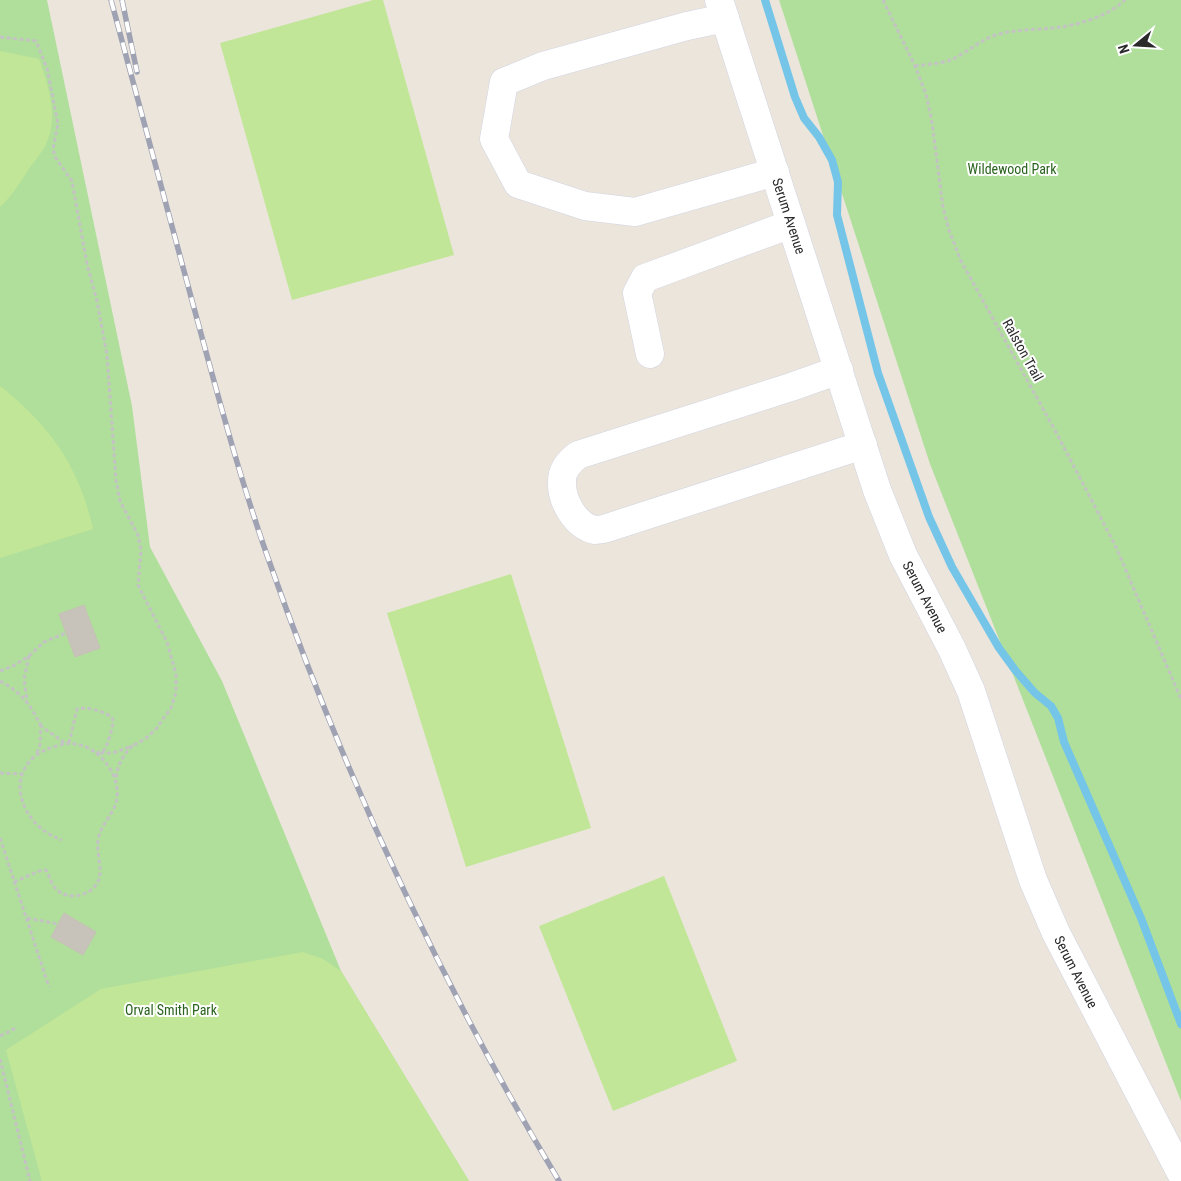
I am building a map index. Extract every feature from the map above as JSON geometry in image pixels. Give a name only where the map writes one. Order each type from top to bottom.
[{"type":"street","name":"Serum Avenue","points":[[722,9],[877,490],[903,555],[952,649],[971,691],[1033,880],[1056,933],[1181,1173]]},
{"type":"street","points":[[722,9],[687,26],[543,66],[504,82],[494,139],[518,184],[585,206],[635,212],[775,172]]},
{"type":"street","points":[[650,354],[637,293],[645,278],[791,224]]},
{"type":"street","points":[[838,370],[578,456],[569,461],[561,480],[564,493],[572,516],[581,524],[596,530],[863,445]]},
{"type":"path","name":"Ralston Trail","points":[[883,0],[915,66],[926,94],[947,222],[961,261],[1057,434],[1116,547],[1181,699]]},
{"type":"path","points":[[915,66],[944,62],[984,40],[1006,32],[1057,27],[1096,17],[1125,0]]},
{"type":"path","points":[[0,37],[36,41],[47,68],[58,124],[53,149],[55,157],[72,181],[87,264],[108,355],[116,480],[120,501],[138,535],[141,550],[138,584],[167,642],[176,674],[176,692],[171,708],[156,729],[145,739],[132,746],[113,753],[96,753]]},
{"type":"path","points":[[0,671],[15,665],[29,656],[44,642],[66,633]]},
{"type":"path","points":[[27,701],[24,678],[29,656]]},
{"type":"path","points":[[0,681],[19,692],[27,701],[41,726],[67,743]]},
{"type":"path","points":[[67,743],[78,709],[82,707],[109,715],[113,719],[113,723],[107,745],[104,750],[96,753]]},
{"type":"path","points":[[41,726],[40,745],[37,753],[22,770],[20,785],[22,800],[30,818],[47,833],[62,840]]},
{"type":"path","points":[[37,753],[67,743],[77,744],[96,753],[111,770],[116,783]]},
{"type":"path","points":[[14,882],[39,871],[46,870],[52,884],[62,894],[78,896],[93,889],[101,874],[98,838],[102,826],[112,812],[117,797],[118,766],[122,757],[132,746]]},
{"type":"path","points":[[0,774],[21,774]]},
{"type":"path","points":[[0,838],[49,987]]},
{"type":"path","points":[[26,918],[58,924]]},
{"type":"path","points":[[0,1036],[16,1028]]},
{"type":"path","points":[[0,1059],[30,1181]]},
{"type":"green space","name":"Orval Smith Park","points":[[0,0],[47,0],[132,406],[150,547],[222,681],[341,971],[469,1181],[0,1181]]},
{"type":"green space","points":[[373,0],[383,0],[454,255],[292,300],[220,43]]},
{"type":"green space","name":"Wildewood Park","points":[[779,0],[1181,0],[1181,1101],[930,464]]},
{"type":"green space","points":[[0,51],[39,59],[49,92],[52,115],[49,137],[44,148],[15,190],[0,207]]},
{"type":"green space","points":[[0,386],[38,420],[59,447],[75,476],[93,529],[0,558]]},
{"type":"green space","points":[[511,574],[591,828],[466,867],[387,613]]},
{"type":"green space","points":[[664,876],[737,1061],[613,1111],[539,926]]},
{"type":"green space","points":[[303,952],[323,959],[341,971],[469,1181],[42,1181],[6,1050],[101,989]]},
{"type":"building","points":[[84,605],[100,648],[75,657],[59,614]]},
{"type":"building","points":[[64,913],[96,932],[83,955],[51,937]]},
{"type":"waterway","points":[[765,0],[795,97],[804,118],[819,137],[832,160],[838,182],[837,215],[878,373],[929,517],[952,567],[999,648],[1035,693],[1051,706],[1058,718],[1064,742],[1141,918],[1181,1024]]},
{"type":"railway","points":[[111,0],[247,496],[297,639],[362,799],[435,955],[474,1031],[559,1181]]},
{"type":"railway","points":[[122,0],[137,72]]}]
